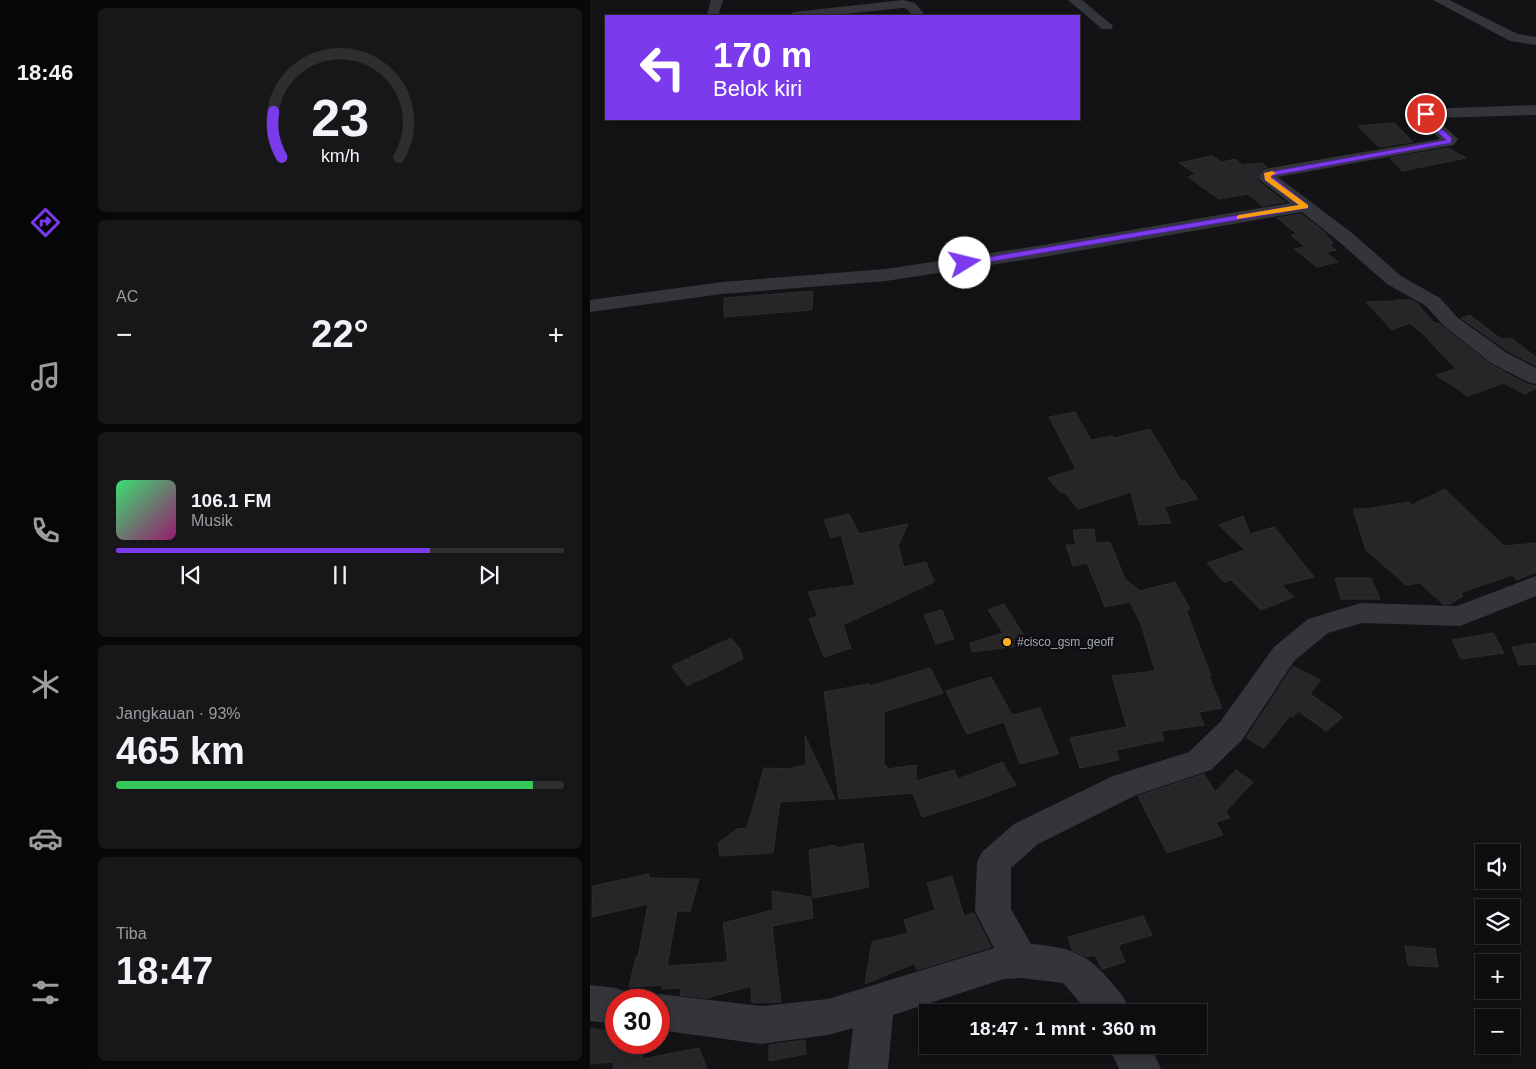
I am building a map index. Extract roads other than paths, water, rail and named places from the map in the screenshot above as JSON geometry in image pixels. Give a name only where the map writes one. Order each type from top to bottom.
[{"type":"street","points":[[714,15],[717,0]]},
{"type":"street","points":[[1074,0],[1107,26]]},
{"type":"street","points":[[1439,0],[1515,38],[1536,41]]},
{"type":"street","points":[[799,15],[857,4],[909,5],[918,15]]},
{"type":"street","points":[[1536,110],[1423,115],[1450,139],[1448,142],[1267,175],[1267,179],[1306,206],[1394,280],[1433,302],[1451,322],[1492,353],[1536,377]]},
{"type":"street","points":[[590,306],[722,288],[886,275],[1044,251],[1306,206]]},
{"type":"street","points":[[1020,960],[993,911],[994,862],[1026,834],[1124,785],[1200,761],[1231,731],[1284,654],[1318,626],[1361,613],[1460,616],[1536,585]]},
{"type":"street","points":[[670,1013],[761,1025],[828,1017],[1004,962],[1020,960],[1047,964],[1077,972],[1104,1004]]},
{"type":"street","points":[[590,1003],[605,1005]]},
{"type":"street","points":[[868,1069],[875,1003]]},
{"type":"street","points":[[1133,1054],[1141,1069]]},
{"type":"place","name":"#cisco_gsm_geoff","points":[[1007,642]]}]
